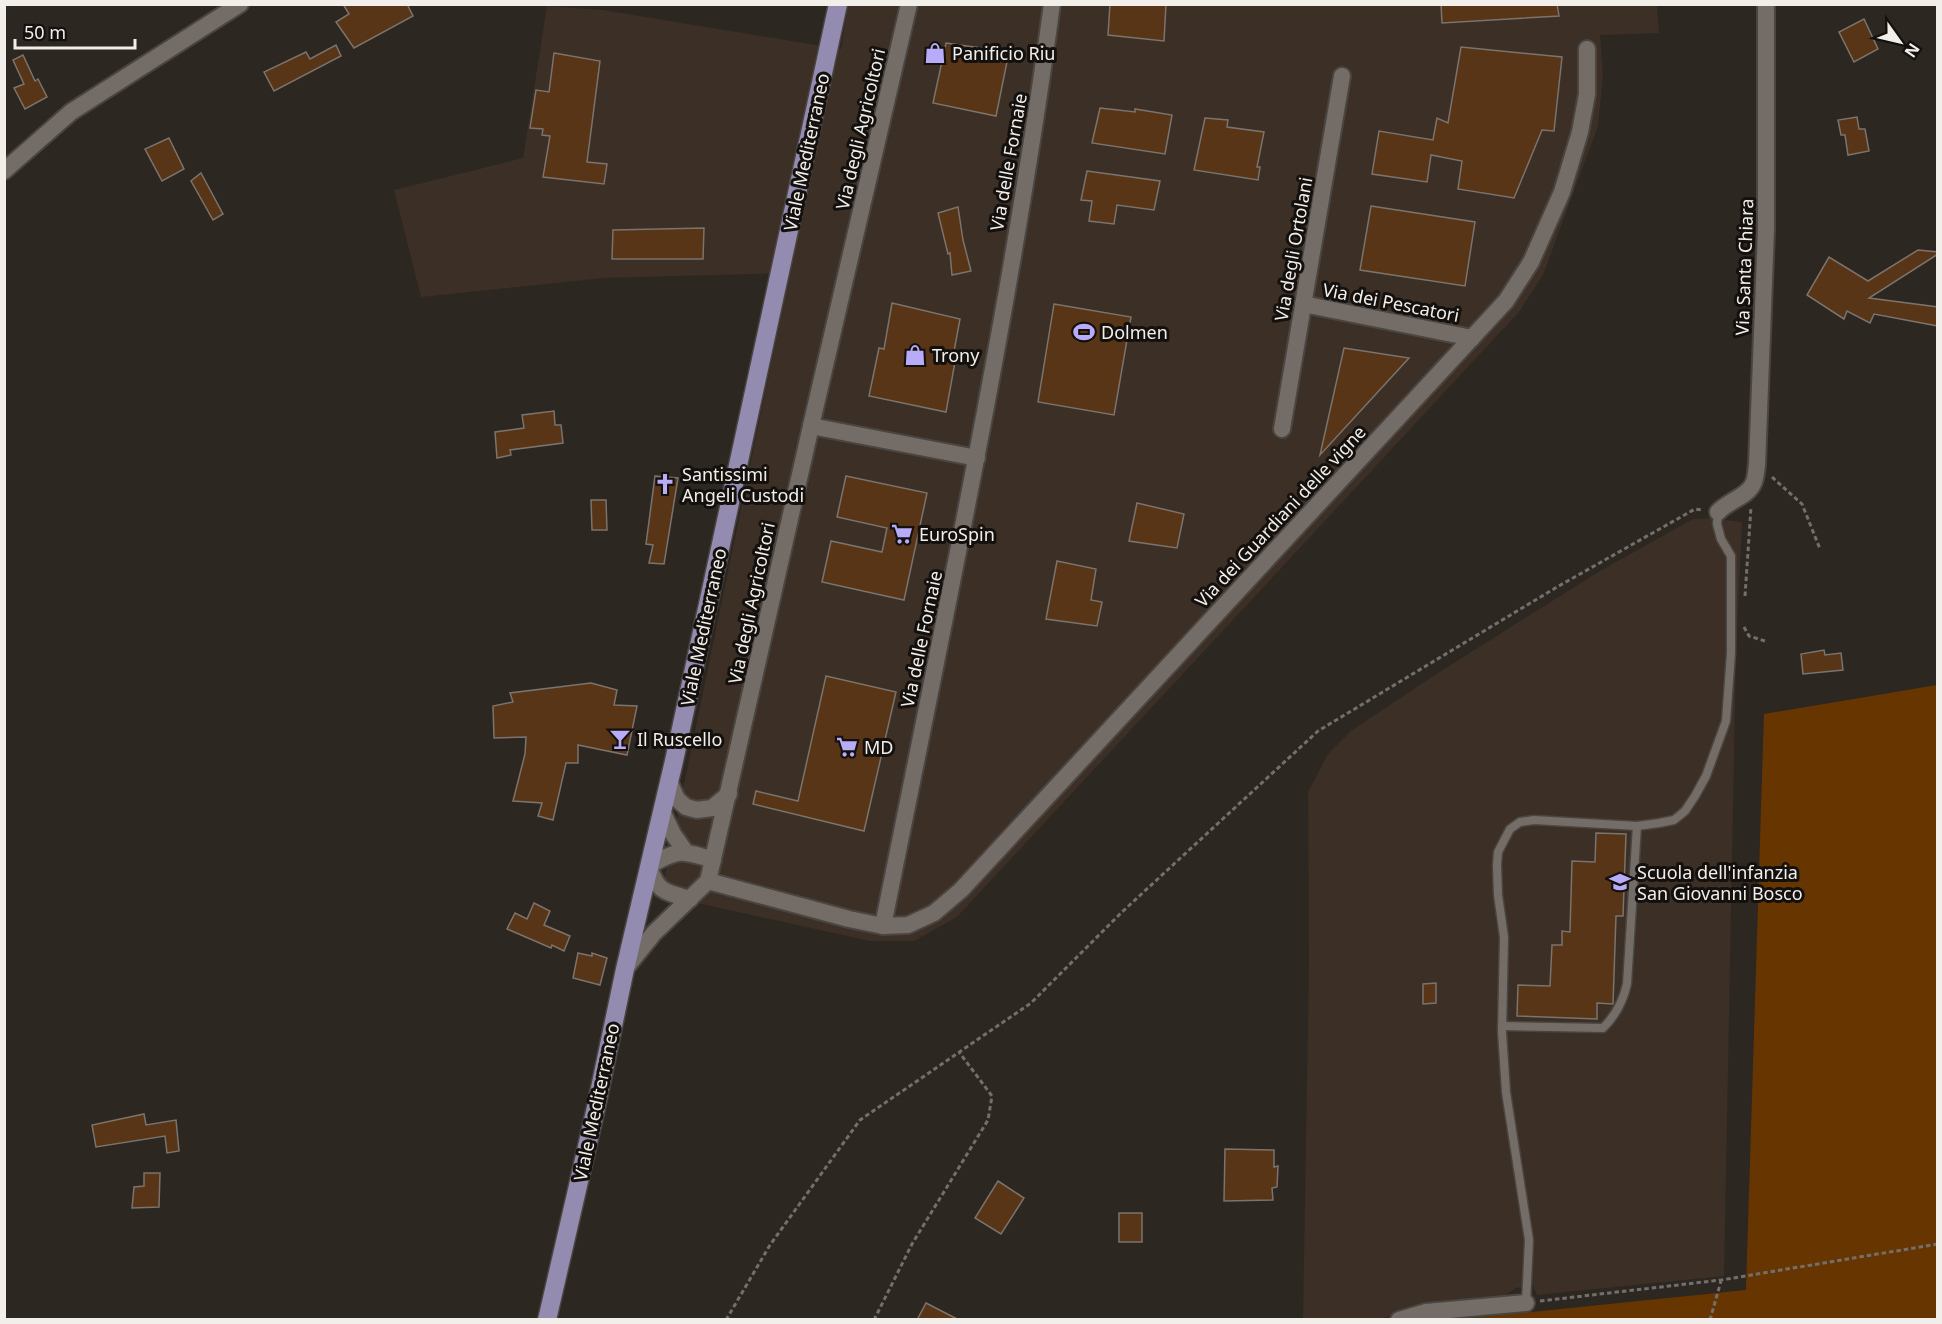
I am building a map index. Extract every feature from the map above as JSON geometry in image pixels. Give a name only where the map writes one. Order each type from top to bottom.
[{"type":"main road","name":"Viale Mediterraneo","points":[[547,1320],[669,781],[838,4]]},
{"type":"street","points":[[4,171],[71,112],[240,4]]},
{"type":"street","name":"Via degli Agricoltori","points":[[708,882],[909,4]]},
{"type":"street","name":"Via delle Fornaie","points":[[883,926],[977,458],[1038,105],[1052,4]]},
{"type":"street","name":"Via Santa Chiara","points":[[1753,484],[1757,465],[1766,229],[1766,4]]},
{"type":"street","name":"Via dei Guardiani delle vigne","points":[[708,882],[883,926],[908,925],[934,913],[961,890],[1506,301],[1531,262],[1563,192],[1580,132],[1587,94],[1587,49]]},
{"type":"street","name":"Via degli Ortolani","points":[[1281,429],[1342,76]]},
{"type":"street","name":"Via dei Pescatori","points":[[1303,304],[1472,338]]},
{"type":"street","points":[[811,426],[977,458]]},
{"type":"street","points":[[1718,512],[1727,503],[1744,495],[1753,484]]},
{"type":"street","points":[[669,781],[677,799],[686,807],[697,810],[712,808],[729,794]]},
{"type":"street","points":[[662,811],[673,834],[685,851]]},
{"type":"street","points":[[690,899],[667,893],[654,882],[649,866],[666,856],[685,851],[713,860]]},
{"type":"street","points":[[625,969],[654,933],[708,882]]},
{"type":"street","points":[[1399,1320],[1426,1312],[1526,1303]]},
{"type":"lane","points":[[1526,1303],[1528,1240],[1506,1092],[1503,1026],[1504,937],[1497,895],[1498,852],[1510,829],[1520,822],[1534,820],[1637,826],[1674,820],[1685,811],[1706,776],[1726,721],[1731,653],[1731,556],[1721,539],[1716,524],[1718,512]]},
{"type":"lane","points":[[1503,1026],[1603,1028],[1613,1018],[1623,1000],[1627,984],[1637,826]]},
{"type":"path","points":[[1757,465],[1802,504],[1820,549]]},
{"type":"path","points":[[1744,598],[1753,484]]},
{"type":"path","points":[[726,1320],[770,1245],[860,1120],[1031,1003],[1122,912],[1318,731],[1557,587],[1695,508],[1718,512]]},
{"type":"path","points":[[1743,620],[1749,636],[1765,641]]},
{"type":"path","points":[[874,1320],[912,1244],[988,1120],[992,1096],[959,1052]]},
{"type":"path","points":[[1526,1303],[1721,1280],[1938,1244]]},
{"type":"path","points":[[1710,1320],[1721,1280]]},
{"type":"shaded area","points":[[848,5],[1657,5],[1659,33],[1600,35],[1603,76],[1598,126],[1543,275],[1519,312],[957,917],[914,941],[870,941],[661,895],[790,273],[603,278],[421,297],[394,190],[523,158],[547,6],[603,10],[841,49]]},
{"type":"shaded area","points":[[1709,518],[1742,522],[1736,653],[1724,1276],[1537,1295],[1533,1285],[1516,1288],[1504,1296],[1437,1301],[1381,1319],[1303,1320],[1309,962],[1308,792],[1328,754],[1351,731],[1441,671],[1600,571],[1693,519]]},
{"type":"shaded area","points":[[1937,685],[1937,1319],[1464,1319],[1746,1290],[1764,714]]},
{"type":"building","points":[[343,4],[407,4],[413,16],[354,48],[336,22],[349,14]]},
{"type":"building","points":[[1110,4],[1166,4],[1164,41],[1108,35]]},
{"type":"building","points":[[1441,4],[1557,4],[1559,16],[1442,23]]},
{"type":"building","points":[[1864,19],[1878,49],[1854,62],[1839,32]]},
{"type":"building","points":[[946,43],[1009,52],[996,116],[933,103]]},
{"type":"building","points":[[336,45],[341,56],[274,91],[264,72],[306,52],[310,59]]},
{"type":"building","points":[[1461,47],[1562,57],[1554,131],[1542,130],[1514,198],[1458,189],[1462,161],[1431,155],[1427,182],[1372,174],[1379,131],[1433,140],[1437,118],[1448,123]]},
{"type":"building","points":[[554,53],[600,61],[587,162],[607,164],[604,184],[543,177],[550,136],[542,135],[543,129],[530,128],[536,90],[549,92]]},
{"type":"building","points":[[23,55],[35,81],[38,79],[47,97],[25,109],[14,88],[24,84],[13,60]]},
{"type":"building","points":[[1100,108],[1135,112],[1135,109],[1172,115],[1165,154],[1092,143]]},
{"type":"building","points":[[1857,117],[1859,129],[1865,129],[1869,151],[1848,155],[1845,135],[1841,135],[1838,120]]},
{"type":"building","points":[[1205,118],[1228,120],[1227,127],[1264,132],[1257,167],[1260,167],[1258,180],[1194,170]]},
{"type":"building","points":[[169,138],[184,169],[162,181],[145,149]]},
{"type":"building","points":[[1087,171],[1160,181],[1154,210],[1117,205],[1114,224],[1089,221],[1092,201],[1081,200]]},
{"type":"building","points":[[201,173],[223,214],[213,220],[191,181]]},
{"type":"building","points":[[1371,206],[1475,222],[1465,286],[1360,270]]},
{"type":"building","points":[[958,207],[971,271],[952,275],[950,253],[948,254],[938,213]]},
{"type":"building","points":[[704,228],[703,259],[612,259],[613,230]]},
{"type":"building","points":[[1918,250],[1938,252],[1938,254],[1869,298],[1938,307],[1938,326],[1874,314],[1870,323],[1847,311],[1844,319],[1807,295],[1829,257],[1868,281]]},
{"type":"building","name":"Trony","points":[[892,303],[960,319],[946,412],[869,396],[879,348],[884,349]]},
{"type":"building","points":[[1054,304],[1131,317],[1114,415],[1038,402]]},
{"type":"building","points":[[1344,348],[1409,358],[1320,455]]},
{"type":"building","points":[[554,411],[555,425],[561,425],[563,443],[510,450],[511,455],[497,458],[495,432],[524,428],[522,415]]},
{"type":"building","points":[[655,476],[678,478],[664,564],[649,563],[653,545],[646,544]]},
{"type":"building","name":"EuroSpin","points":[[846,476],[927,493],[904,600],[822,582],[831,541],[882,552],[887,528],[837,517]]},
{"type":"building","points":[[591,500],[606,500],[607,530],[592,530]]},
{"type":"building","points":[[1137,503],[1184,514],[1177,548],[1129,541]]},
{"type":"building","points":[[1057,561],[1096,569],[1091,600],[1102,602],[1097,626],[1046,619]]},
{"type":"building","points":[[1824,650],[1825,655],[1841,653],[1843,670],[1803,674],[1801,654]]},
{"type":"building","name":"MD","points":[[826,676],[896,692],[864,831],[753,804],[756,791],[798,801]]},
{"type":"building","points":[[591,683],[617,690],[614,705],[637,706],[627,755],[578,745],[578,763],[566,763],[553,820],[538,816],[542,803],[513,801],[525,754],[526,737],[494,738],[493,706],[513,702],[510,693]]},
{"type":"building","points":[[1596,833],[1626,834],[1623,916],[1616,916],[1613,1004],[1597,1003],[1597,1019],[1517,1016],[1518,985],[1550,986],[1552,945],[1562,945],[1562,931],[1570,932],[1572,861],[1595,862]]},
{"type":"building","points":[[534,903],[550,911],[544,925],[570,936],[564,951],[552,945],[551,948],[507,929],[515,913],[527,919]]},
{"type":"building","points":[[578,953],[592,956],[592,953],[607,958],[600,985],[573,978]]},
{"type":"building","points":[[1436,983],[1436,1003],[1423,1004],[1423,984]]},
{"type":"building","points":[[144,1114],[146,1125],[176,1120],[179,1151],[167,1153],[165,1136],[96,1147],[92,1125]]},
{"type":"building","points":[[1225,1149],[1274,1150],[1274,1167],[1278,1166],[1277,1187],[1272,1188],[1273,1200],[1224,1201]]},
{"type":"building","points":[[144,1173],[160,1173],[159,1207],[132,1208],[134,1187],[144,1186]]},
{"type":"building","points":[[998,1181],[1024,1198],[1001,1234],[975,1218]]},
{"type":"building","points":[[1119,1213],[1142,1213],[1142,1242],[1119,1242]]},
{"type":"building","points":[[926,1303],[959,1320],[917,1320]]},
{"type":"place","name":"Panificio Riu","points":[[935,53]]},
{"type":"place","name":"Dolmen","points":[[1084,332]]},
{"type":"place","name":"Trony","points":[[915,355]]},
{"type":"place","name":"Santissimi Angeli Custodi","points":[[665,484]]},
{"type":"place","name":"EuroSpin","points":[[902,534]]},
{"type":"place","name":"Il Ruscello","points":[[620,739]]},
{"type":"place","name":"MD","points":[[847,747]]},
{"type":"place","name":"Scuola dell'infanzia San Giovanni Bosco","points":[[1620,882]]}]
